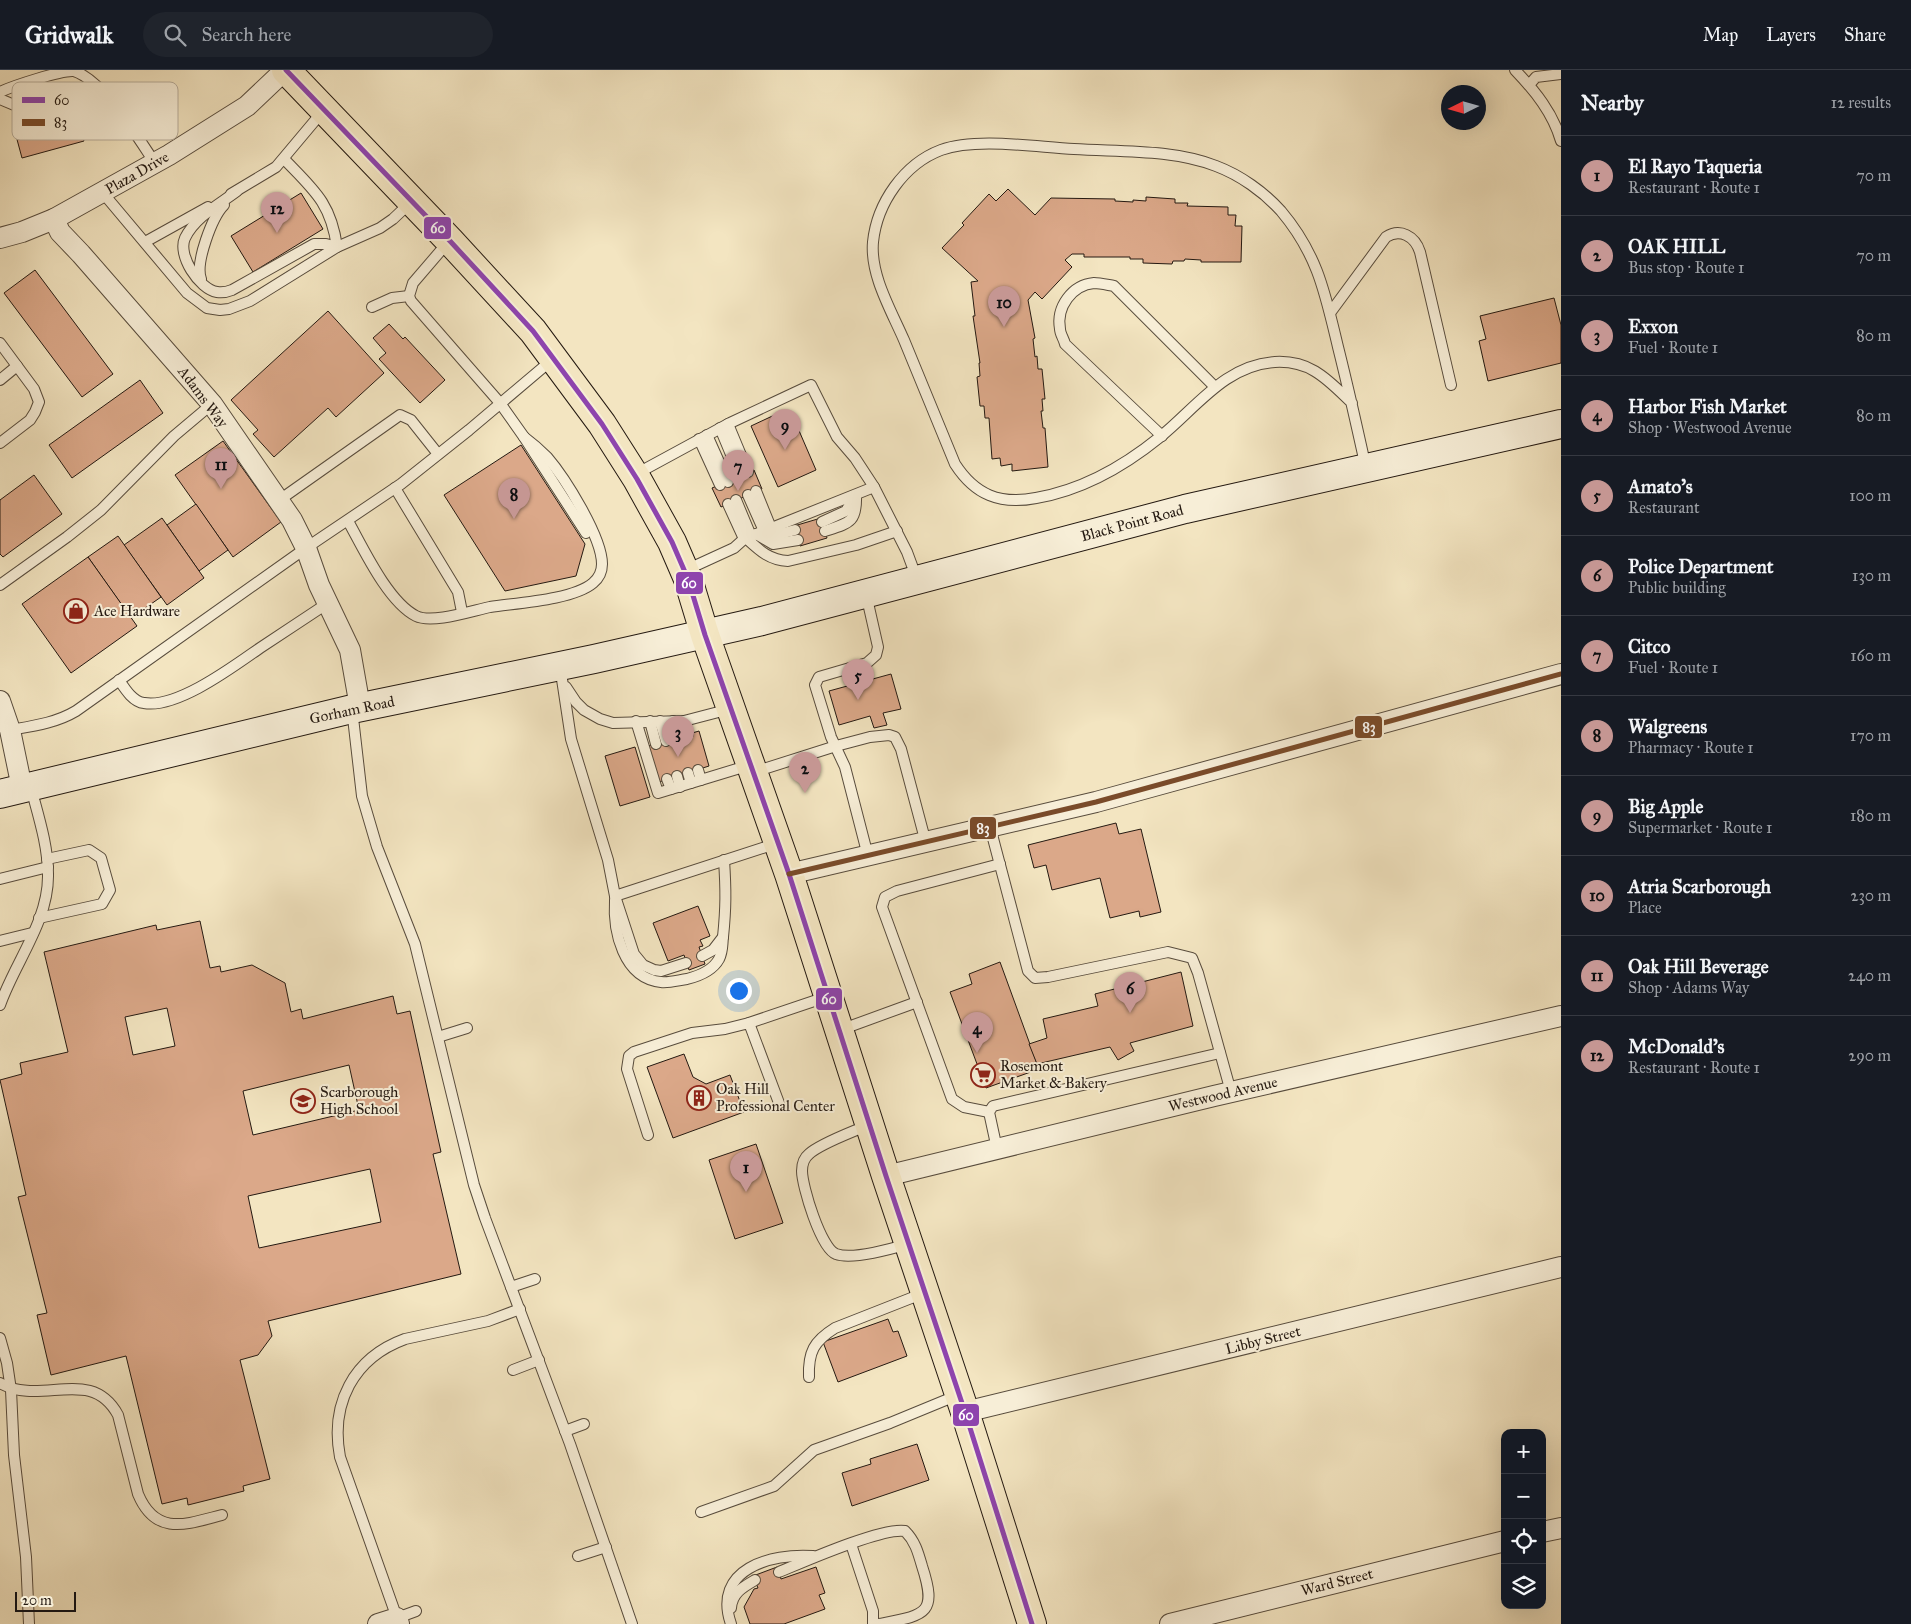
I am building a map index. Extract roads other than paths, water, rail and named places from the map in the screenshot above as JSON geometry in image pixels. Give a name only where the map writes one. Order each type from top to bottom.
[{"type":"main road","points":[[286,70],[527,324],[602,424],[635,475],[672,542],[684,571],[789,874],[869,1125],[962,1403],[1032,1624]]},
{"type":"main road","name":"Black Point Road","points":[[706,635],[1185,509],[1561,424]]},
{"type":"main road","name":"Gorham Road","points":[[18,789],[356,708],[562,674],[706,635]]},
{"type":"street","name":"Plaza Drive","points":[[0,238],[22,232],[54,219],[155,163],[248,106],[286,70]]},
{"type":"street","name":"Adams Way","points":[[54,219],[60,232],[212,404],[292,520],[350,650],[356,708]]},
{"type":"street","points":[[789,874],[1096,802],[1561,674]]},
{"type":"street","points":[[0,701],[10,730],[18,789]]},
{"type":"street","name":"Westwood Avenue","points":[[886,1176],[1231,1092],[1561,1016]]},
{"type":"street","name":"Libby Street","points":[[962,1403],[1561,1267]]},
{"type":"street","points":[[1546,1531],[1561,1528]]},
{"type":"street","name":"Ward Street","points":[[1170,1624],[1202,1620],[1501,1542]]},
{"type":"lane","points":[[1515,70],[1529,85],[1554,120],[1561,141]]},
{"type":"lane","points":[[26,82],[63,71],[74,71],[91,82]]},
{"type":"lane","points":[[1529,85],[1536,77],[1561,74]]},
{"type":"lane","points":[[0,93],[12,87]]},
{"type":"lane","points":[[0,93],[12,98]]},
{"type":"lane","points":[[0,99],[12,104]]},
{"type":"lane","points":[[145,242],[267,174],[284,160],[324,110]]},
{"type":"lane","points":[[139,140],[155,163]]},
{"type":"lane","points":[[1352,403],[1318,371],[1291,362],[1275,362],[1248,367],[1235,373],[1215,387],[1162,436],[1142,451],[1102,476],[1073,488],[1043,497],[1017,500],[996,498],[977,489],[961,474],[947,446],[874,264],[873,242],[879,214],[893,190],[920,161],[940,150],[955,146],[977,144],[1170,155],[1227,170],[1254,187],[1289,221],[1318,272],[1352,403],[1366,469]]},
{"type":"lane","points":[[284,160],[316,193],[325,206],[334,224],[337,247]]},
{"type":"lane","points":[[202,282],[198,271],[199,264],[215,219],[219,210],[237,191]]},
{"type":"lane","points":[[237,191],[201,218],[186,236],[183,248],[186,260],[202,282],[215,292],[226,292],[314,244],[326,244],[337,247]]},
{"type":"lane","points":[[103,193],[187,293],[207,308],[220,310],[250,301],[337,247],[380,228],[394,219],[412,201]]},
{"type":"lane","points":[[1330,313],[1386,237],[1399,232],[1410,236],[1418,245],[1420,252],[1452,385]]},
{"type":"lane","points":[[348,521],[395,598],[413,614],[428,618],[538,600],[582,590],[594,583],[600,575],[602,561],[575,514],[524,437],[500,403],[451,345],[415,307],[409,296],[413,283],[450,241]]},
{"type":"lane","points":[[1162,436],[1066,344],[1060,330],[1060,314],[1067,298],[1077,288],[1094,283],[1114,286],[1215,387]]},
{"type":"lane","points":[[372,307],[392,298],[409,296]]},
{"type":"lane","points":[[0,343],[34,389],[39,402],[36,412],[30,420],[0,443]]},
{"type":"lane","points":[[10,730],[41,725],[67,717],[306,548],[395,488],[554,358]]},
{"type":"lane","points":[[0,380],[17,366]]},
{"type":"lane","points":[[635,475],[724,426],[810,385],[837,437],[856,458],[874,487],[897,530],[917,580]]},
{"type":"lane","points":[[0,585],[101,510],[174,436],[212,404]]},
{"type":"lane","points":[[278,501],[400,415],[411,420],[438,454]]},
{"type":"lane","points":[[724,426],[744,474]]},
{"type":"lane","points":[[703,437],[724,483]]},
{"type":"lane","points":[[684,571],[734,548],[755,535],[874,487]]},
{"type":"lane","points":[[395,488],[458,592],[462,612]]},
{"type":"lane","points":[[752,493],[755,535]]},
{"type":"lane","points":[[824,527],[848,522],[854,517],[857,510],[856,495]]},
{"type":"lane","points":[[732,502],[768,556],[778,560],[788,561],[856,545],[897,530]]},
{"type":"lane","points":[[755,535],[797,535]]},
{"type":"lane","points":[[866,594],[878,647],[876,655],[867,663],[819,676],[815,684],[828,729],[845,767],[868,856]]},
{"type":"lane","points":[[119,680],[134,699],[142,704],[182,696],[205,685],[328,603]]},
{"type":"lane","points":[[562,674],[576,702],[592,716],[613,722],[684,721],[731,709]]},
{"type":"lane","points":[[562,674],[571,739],[608,860],[615,896],[634,954],[643,965],[649,969],[661,972],[686,962]]},
{"type":"lane","points":[[356,708],[362,796],[377,846],[415,944],[474,1185],[565,1431],[632,1624]]},
{"type":"lane","points":[[636,721],[658,793],[674,783],[695,776],[752,768],[863,739],[889,735],[894,737],[901,749],[926,843]]},
{"type":"lane","points":[[655,721],[661,742]]},
{"type":"lane","points":[[673,721],[683,736],[684,721]]},
{"type":"lane","points":[[0,1005],[39,918],[45,901],[48,880],[47,863],[18,789]]},
{"type":"lane","points":[[990,827],[1028,971],[1035,978],[1168,952],[1192,958],[1198,973],[1231,1092]]},
{"type":"lane","points":[[615,896],[778,843]]},
{"type":"lane","points":[[0,879],[89,850],[101,858],[110,890],[102,904],[39,918]]},
{"type":"lane","points":[[615,896],[615,924],[625,956],[635,970],[644,977],[662,982],[675,981],[703,973],[717,963],[724,947],[723,936],[727,902],[724,860]]},
{"type":"lane","points":[[990,1112],[964,1107],[952,1099],[882,907],[885,897],[897,891],[1000,864]]},
{"type":"lane","points":[[0,941],[32,934]]},
{"type":"lane","points":[[702,956],[713,950],[723,936]]},
{"type":"lane","points":[[648,1135],[627,1069],[629,1056],[634,1052],[692,1033],[725,1029],[749,1023],[828,996]]},
{"type":"lane","points":[[839,1031],[917,1002]]},
{"type":"lane","points":[[749,1023],[779,1103]]},
{"type":"lane","points":[[438,1037],[467,1028]]},
{"type":"lane","points":[[997,1149],[990,1112],[993,1106],[1220,1053]]},
{"type":"lane","points":[[869,1125],[808,1154],[803,1164],[804,1184],[821,1239],[828,1250],[837,1255],[874,1252],[908,1243]]},
{"type":"lane","points":[[512,1287],[535,1278]]},
{"type":"lane","points":[[809,1377],[811,1353],[814,1345],[824,1335],[835,1328],[925,1293]]},
{"type":"lane","points":[[416,1611],[391,1622],[340,1457],[337,1429],[338,1415],[345,1393],[364,1366],[392,1344],[405,1339],[488,1321],[520,1309]]},
{"type":"lane","points":[[0,1338],[12,1390],[14,1455],[26,1557],[29,1624]]},
{"type":"lane","points":[[513,1370],[539,1360]]},
{"type":"lane","points":[[0,1383],[12,1390],[23,1392],[83,1389],[94,1391],[101,1395],[114,1407],[118,1415],[138,1494],[141,1502],[151,1513],[164,1522],[176,1525],[222,1515]]},
{"type":"lane","points":[[701,1512],[774,1486],[783,1480],[806,1456],[823,1446],[890,1423],[962,1403]]},
{"type":"lane","points":[[565,1431],[584,1424]]},
{"type":"lane","points":[[779,1572],[819,1555],[887,1531],[905,1531],[914,1541],[928,1586],[930,1602],[920,1614],[879,1624]]},
{"type":"lane","points":[[851,1544],[873,1611],[873,1624]]},
{"type":"lane","points":[[578,1556],[606,1547]]},
{"type":"lane","points":[[731,1624],[727,1608],[729,1590],[733,1582],[750,1566],[782,1556],[819,1555]]},
{"type":"lane","points":[[731,1624],[731,1602],[742,1587],[755,1580]]},
{"type":"place","name":"McDonald's","points":[[277,233]]},
{"type":"place","name":"Atria Scarborough","points":[[1004,327]]},
{"type":"place","name":"Big Apple","points":[[785,450]]},
{"type":"place","name":"Oak Hill Beverage","points":[[221,489]]},
{"type":"place","name":"Citco","points":[[738,491]]},
{"type":"place","name":"Walgreens","points":[[514,519]]},
{"type":"place","name":"Ace Hardware","points":[[76,611]]},
{"type":"place","name":"Amato's","points":[[858,700]]},
{"type":"place","name":"Exxon","points":[[678,757]]},
{"type":"place","name":"OAK HILL","points":[[805,793]]},
{"type":"place","name":"Police Department","points":[[1130,1013]]},
{"type":"place","name":"Harbor Fish Market","points":[[977,1053]]},
{"type":"place","name":"Rosemont Market & Bakery","points":[[983,1075]]},
{"type":"place","name":"Oak Hill Professional Center","points":[[699,1098]]},
{"type":"place","name":"Scarborough High School","points":[[303,1101]]},
{"type":"place","name":"El Rayo Taqueria","points":[[746,1192]]}]
